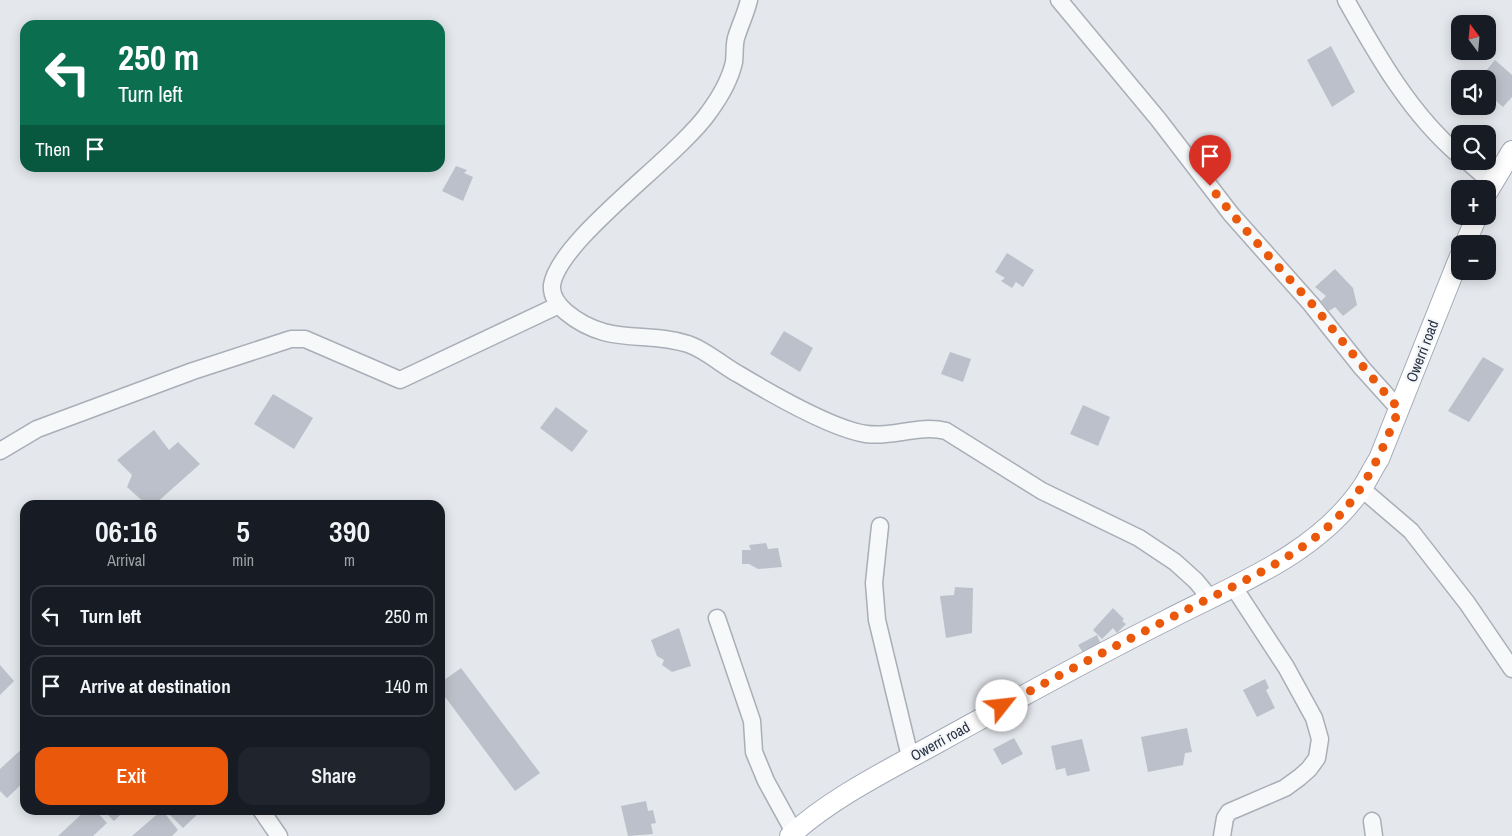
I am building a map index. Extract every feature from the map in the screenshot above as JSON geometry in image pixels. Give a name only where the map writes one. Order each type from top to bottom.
[{"type":"main road","points":[[1493,180],[1512,151]]},
{"type":"main road","name":"Owerri road","points":[[792,834],[842,798],[1046,682],[1259,574],[1306,545],[1331,524],[1362,489],[1379,459],[1451,279]]},
{"type":"street","points":[[749,0],[735,43],[734,61],[726,84],[710,111],[691,136],[616,204],[577,243],[557,270],[552,286],[554,297],[559,306],[580,321],[615,336],[672,340],[690,344],[740,376],[846,429],[867,434],[887,434],[932,428],[946,431],[1042,490],[1139,538],[1175,562],[1196,581],[1210,598]]},
{"type":"street","points":[[1059,0],[1152,111],[1231,214],[1311,304],[1362,368],[1399,409]]},
{"type":"street","points":[[1346,0],[1376,51],[1419,112],[1437,137],[1451,149]]},
{"type":"street","points":[[1474,170],[1483,180]]},
{"type":"street","points":[[0,451],[37,430],[193,371],[291,339],[304,339],[400,380],[559,306]]},
{"type":"street","points":[[1362,489],[1411,530],[1467,603],[1512,669]]},
{"type":"street","points":[[880,526],[874,583],[877,620],[910,758]]},
{"type":"street","points":[[1222,836],[1225,818],[1229,812],[1285,788],[1309,769],[1317,758],[1320,739],[1314,718],[1286,668],[1233,586]]},
{"type":"street","points":[[717,618],[752,721],[754,752],[792,834]]},
{"type":"street","points":[[265,815],[279,836]]},
{"type":"building","points":[[1331,46],[1355,92],[1332,107],[1307,60]]},
{"type":"building","points":[[1495,60],[1512,75],[1512,97],[1503,107],[1496,101],[1496,70],[1487,70]]},
{"type":"building","points":[[456,166],[467,170],[464,173],[473,177],[463,201],[442,191]]},
{"type":"building","points":[[1007,253],[1034,270],[1023,287],[1016,282],[1012,288],[1001,281],[1005,278],[995,272]]},
{"type":"building","points":[[1335,269],[1353,288],[1357,305],[1343,316],[1335,307],[1329,311],[1321,301],[1326,296],[1315,287]]},
{"type":"building","points":[[784,331],[813,348],[800,372],[770,354]]},
{"type":"building","points":[[950,352],[971,359],[963,382],[941,374]]},
{"type":"building","points":[[1483,357],[1504,369],[1469,422],[1448,411]]},
{"type":"building","points":[[273,394],[313,418],[294,449],[254,424]]},
{"type":"building","points":[[1083,405],[1110,417],[1098,446],[1070,434]]},
{"type":"building","points":[[556,407],[588,431],[572,452],[540,428]]},
{"type":"building","points":[[154,430],[169,450],[178,442],[200,464],[160,500],[141,500],[127,487],[132,475],[117,460]]},
{"type":"building","points":[[766,543],[768,549],[778,548],[782,567],[758,569],[749,564],[742,564],[742,550],[751,550],[749,545]]},
{"type":"building","points":[[955,587],[973,588],[972,633],[946,638],[940,596],[954,595]]},
{"type":"building","points":[[1113,608],[1124,619],[1122,621],[1126,624],[1117,633],[1113,628],[1102,639],[1093,630]]},
{"type":"building","points":[[679,628],[691,666],[672,672],[662,665],[664,660],[657,656],[651,640]]},
{"type":"building","points":[[1097,635],[1102,647],[1086,657],[1078,645]]},
{"type":"building","points":[[0,665],[14,681],[0,695]]},
{"type":"building","points":[[461,668],[540,773],[515,791],[445,697],[445,679]]},
{"type":"building","points":[[1265,679],[1269,688],[1266,690],[1275,708],[1257,717],[1243,690]]},
{"type":"building","points":[[1187,728],[1192,752],[1185,753],[1183,765],[1148,772],[1141,737]]},
{"type":"building","points":[[1014,738],[1023,754],[1002,765],[993,749]]},
{"type":"building","points":[[1082,739],[1090,771],[1067,776],[1065,768],[1056,770],[1051,746]]},
{"type":"building","points":[[20,751],[20,786],[7,798],[0,791],[0,769]]},
{"type":"building","points":[[646,801],[648,811],[653,810],[656,823],[651,824],[653,834],[628,836],[621,806]]},
{"type":"building","points":[[81,815],[100,815],[107,823],[93,836],[58,836]]},
{"type":"building","points":[[108,815],[120,815],[114,821]]},
{"type":"building","points":[[156,815],[166,815],[178,830],[172,836],[132,836]]},
{"type":"building","points":[[170,815],[197,815],[183,828]]},
{"type":"route","points":[[1002,706],[1144,631],[1259,574],[1306,545],[1331,524],[1362,489],[1379,459],[1399,409],[1362,368],[1311,304],[1231,214],[1210,186]]}]
